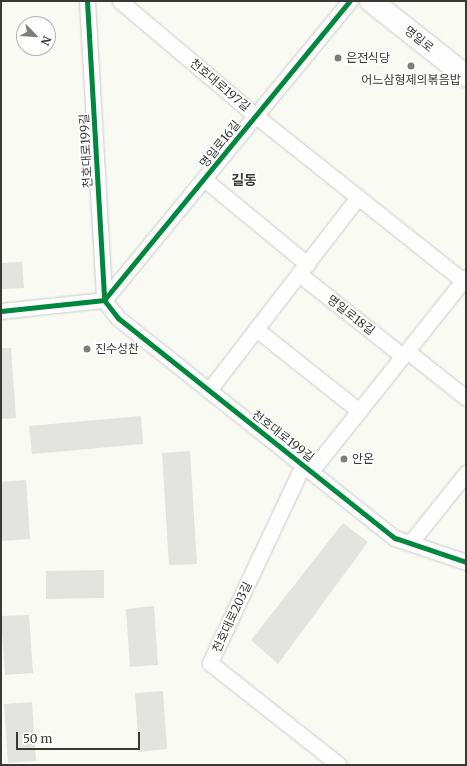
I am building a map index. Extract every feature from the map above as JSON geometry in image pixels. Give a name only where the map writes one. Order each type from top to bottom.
[{"type":"street","name":"천호대로199길","points":[[87,1],[104,300],[118,318],[395,538],[466,562]]},
{"type":"street","name":"천호대로197길","points":[[120,1],[256,116],[465,280]]},
{"type":"street","name":"명일로16길","points":[[104,300],[350,1]]},
{"type":"street","name":"명일로","points":[[371,1],[466,76]]},
{"type":"street","name":"명일로16길","points":[[204,179],[303,269]]},
{"type":"street","points":[[209,390],[358,197]]},
{"type":"street","name":"명일로18길","points":[[303,269],[405,353],[466,398]]},
{"type":"street","points":[[307,468],[359,411],[465,280]]},
{"type":"street","points":[[1,311],[104,300]]},
{"type":"street","points":[[256,329],[359,411]]},
{"type":"street","name":"천호대로203길","points":[[307,468],[210,663],[339,765]]},
{"type":"street","points":[[410,543],[466,473]]},
{"type":"building","points":[[22,262],[24,288],[1,289],[1,263]]},
{"type":"building","points":[[1,348],[11,348],[16,418],[1,419]]},
{"type":"building","points":[[141,416],[143,444],[32,454],[29,426]]},
{"type":"building","points":[[190,451],[197,564],[169,565],[162,453]]},
{"type":"building","points":[[26,480],[30,539],[1,541],[1,482]]},
{"type":"building","points":[[343,523],[368,542],[278,664],[251,640]]},
{"type":"building","points":[[104,570],[104,598],[46,599],[46,571]]},
{"type":"building","points":[[154,606],[158,665],[130,667],[126,609]]},
{"type":"building","points":[[29,615],[33,673],[5,675],[1,616]]},
{"type":"building","points":[[163,691],[167,749],[139,752],[135,693]]},
{"type":"building","points":[[32,702],[36,761],[8,763],[4,704]]},
{"type":"cycle path","points":[[87,1],[104,300],[118,318],[395,538],[466,562]]},
{"type":"cycle path","points":[[1,311],[104,300],[350,1]]},
{"type":"place","name":"은전식당","points":[[338,58]]},
{"type":"place","name":"어느삼형제의볶음밥","points":[[411,66]]},
{"type":"place","name":"진수성찬","points":[[87,349]]},
{"type":"place","name":"안온","points":[[344,459]]},
{"type":"district","name":"길동","points":[[244,180]]}]
